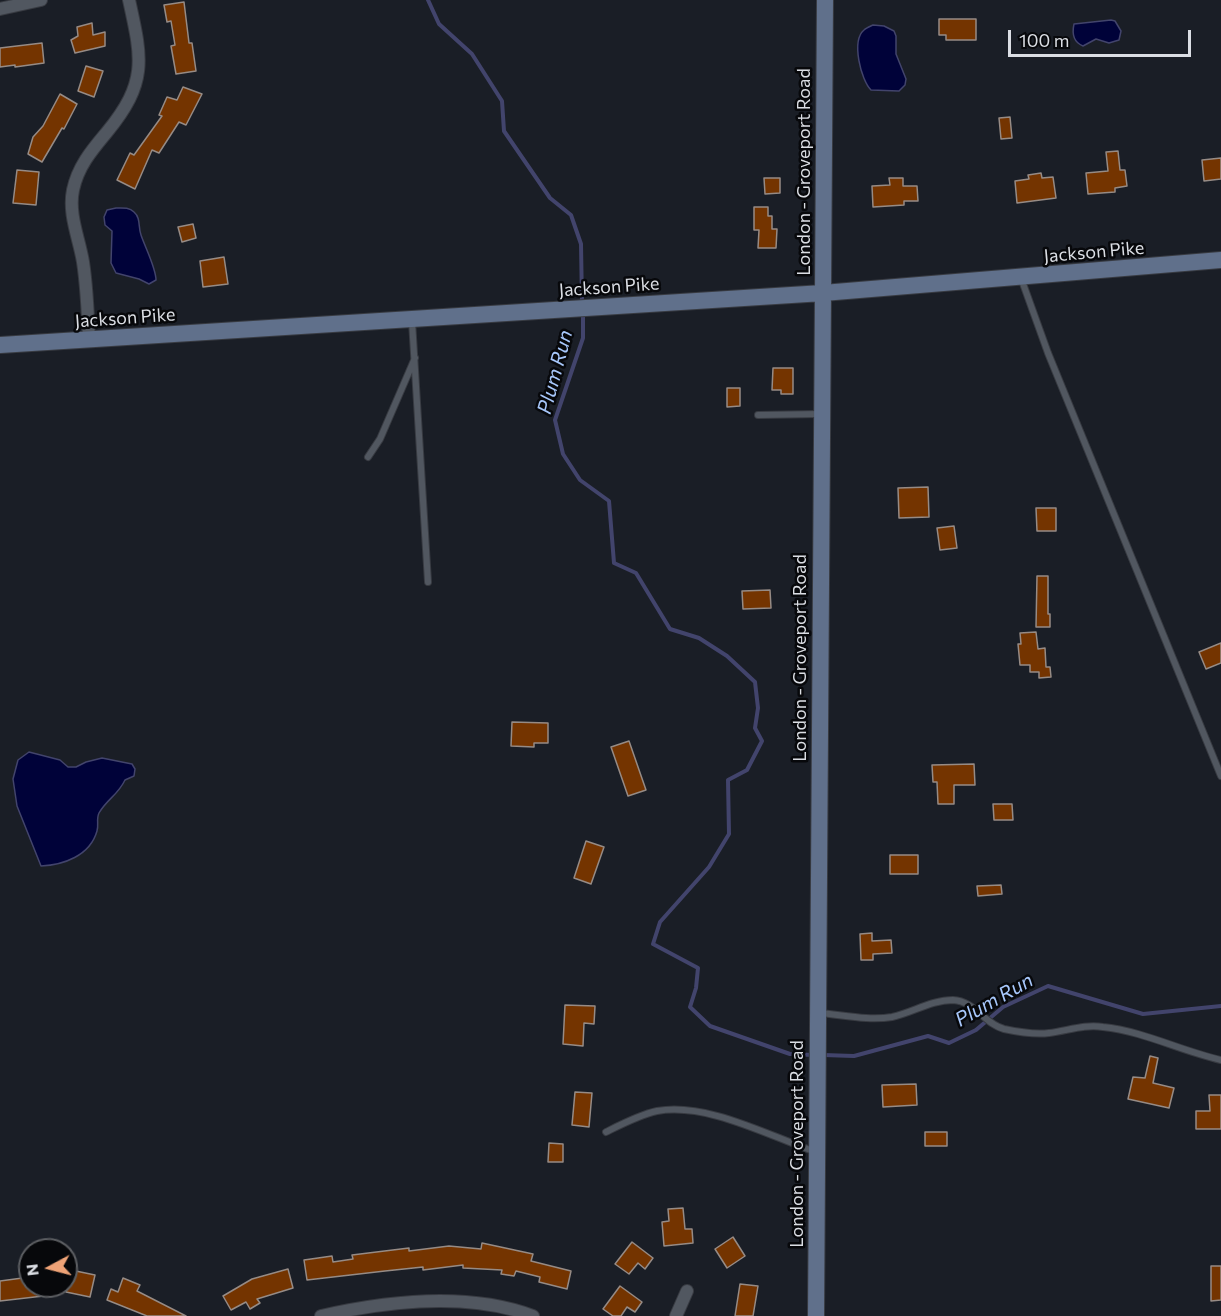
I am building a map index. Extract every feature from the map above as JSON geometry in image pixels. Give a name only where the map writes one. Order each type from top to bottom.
[{"type":"main road","name":"London - Groveport Road","points":[[816,1316],[825,0]]},
{"type":"main road","name":"Jackson Pike","points":[[0,345],[823,293],[1221,260]]},
{"type":"street","points":[[0,9],[41,0]]},
{"type":"street","points":[[89,340],[85,279],[71,208],[72,192],[83,163],[93,147],[129,104],[136,82],[140,59],[129,0]]},
{"type":"street","points":[[676,1316],[687,1291]]},
{"type":"street","points":[[321,1316],[425,1303],[474,1302],[533,1316]]},
{"type":"lane","points":[[1020,277],[1048,353],[1221,776]]},
{"type":"lane","points":[[412,320],[428,582]]},
{"type":"lane","points":[[368,457],[380,439],[415,357]]},
{"type":"lane","points":[[758,415],[822,414]]},
{"type":"lane","points":[[817,1017],[888,1018],[904,1015],[924,1006],[954,1000],[964,1002],[1000,1028],[1035,1034],[1101,1026],[1221,1060]]},
{"type":"lane","points":[[606,1132],[638,1116],[659,1111],[682,1110],[708,1114],[817,1152]]},
{"type":"shaded area","points":[[1115,21],[1121,31],[1119,40],[1109,43],[1096,39],[1083,46],[1075,40],[1074,24]]},
{"type":"shaded area","points":[[873,25],[884,26],[894,31],[896,36],[896,54],[906,79],[905,85],[899,91],[871,90],[864,78],[859,60],[858,43],[864,30]]},
{"type":"shaded area","points":[[130,209],[138,217],[141,235],[156,275],[156,280],[149,284],[116,273],[111,263],[112,231],[105,225],[104,217],[107,210]]},
{"type":"shaded area","points":[[29,752],[60,760],[68,767],[76,767],[102,758],[132,764],[135,769],[134,776],[125,780],[99,813],[97,831],[88,847],[75,858],[58,864],[41,866],[17,806],[13,779],[18,760]]},
{"type":"building","points":[[184,2],[189,43],[192,43],[196,71],[176,74],[171,46],[175,45],[171,21],[167,22],[164,5]]},
{"type":"building","points":[[939,19],[976,19],[976,40],[946,40],[946,35],[939,35]]},
{"type":"building","points":[[92,23],[93,35],[105,32],[105,46],[75,53],[71,40],[78,36],[77,27]]},
{"type":"building","points":[[42,43],[44,63],[0,67],[0,48]]},
{"type":"building","points":[[86,66],[103,71],[94,97],[78,91]]},
{"type":"building","points":[[183,87],[202,94],[186,125],[179,122],[159,153],[152,150],[135,189],[117,180],[130,153],[134,155],[162,116],[159,115],[167,97],[177,100]]},
{"type":"building","points":[[60,94],[77,104],[42,162],[28,154],[33,137],[43,126]]},
{"type":"building","points":[[1010,117],[1012,138],[1001,139],[999,118]]},
{"type":"building","points":[[1118,151],[1120,170],[1125,170],[1127,186],[1115,188],[1115,192],[1088,194],[1086,173],[1108,171],[1106,152]]},
{"type":"building","points":[[1221,158],[1221,179],[1204,181],[1202,160]]},
{"type":"building","points":[[17,170],[39,172],[36,205],[13,203]]},
{"type":"building","points":[[1041,173],[1042,178],[1053,177],[1056,198],[1017,203],[1015,181],[1029,179],[1028,175]]},
{"type":"building","points":[[764,178],[780,178],[780,193],[765,194]]},
{"type":"building","points":[[889,178],[903,178],[903,186],[917,186],[918,201],[904,201],[904,205],[873,207],[872,186],[890,185]]},
{"type":"building","points":[[754,207],[768,207],[768,216],[772,216],[772,229],[777,229],[776,248],[758,248],[759,230],[754,230]]},
{"type":"building","points":[[193,224],[196,238],[182,242],[178,227]]},
{"type":"building","points":[[224,257],[228,284],[203,287],[200,261]]},
{"type":"building","points":[[773,368],[793,368],[793,394],[781,394],[781,390],[772,390]]},
{"type":"building","points":[[727,388],[740,388],[740,406],[727,407]]},
{"type":"building","points":[[928,487],[929,517],[899,518],[898,488]]},
{"type":"building","points":[[1036,508],[1056,508],[1056,531],[1037,531]]},
{"type":"building","points":[[954,526],[957,548],[940,550],[937,528]]},
{"type":"building","points":[[1037,576],[1048,576],[1050,627],[1036,627]]},
{"type":"building","points":[[770,590],[771,608],[743,609],[742,591]]},
{"type":"building","points":[[1036,632],[1038,649],[1045,648],[1046,667],[1050,667],[1051,677],[1039,678],[1039,672],[1030,672],[1030,665],[1020,665],[1018,644],[1021,644],[1020,633]]},
{"type":"building","points":[[1221,643],[1221,663],[1206,669],[1199,652]]},
{"type":"building","points":[[512,722],[548,723],[548,743],[534,743],[534,747],[511,746]]},
{"type":"building","points":[[629,741],[646,790],[628,796],[611,747]]},
{"type":"building","points":[[974,764],[975,785],[954,785],[954,804],[938,804],[937,782],[933,782],[932,765]]},
{"type":"building","points":[[993,804],[1012,804],[1013,820],[994,820]]},
{"type":"building","points":[[586,841],[604,847],[591,884],[574,878]]},
{"type":"building","points":[[890,855],[918,855],[918,874],[890,874]]},
{"type":"building","points":[[1001,885],[1002,894],[978,896],[977,886]]},
{"type":"building","points":[[872,933],[872,941],[891,940],[892,953],[873,954],[873,960],[861,960],[860,934]]},
{"type":"building","points":[[565,1005],[595,1006],[594,1024],[584,1023],[583,1046],[563,1044]]},
{"type":"building","points":[[1150,1056],[1158,1058],[1153,1083],[1174,1088],[1169,1108],[1128,1099],[1133,1077],[1145,1078]]},
{"type":"building","points":[[916,1084],[917,1105],[883,1107],[882,1085]]},
{"type":"building","points":[[575,1092],[592,1093],[589,1127],[572,1125]]},
{"type":"building","points":[[1209,1095],[1221,1095],[1221,1129],[1196,1129],[1196,1111],[1210,1111]]},
{"type":"building","points":[[925,1132],[947,1132],[947,1146],[925,1146]]},
{"type":"building","points":[[549,1143],[563,1144],[563,1162],[548,1162]]},
{"type":"building","points":[[683,1208],[685,1229],[692,1229],[693,1243],[664,1246],[662,1222],[669,1221],[668,1209]]},
{"type":"building","points":[[733,1237],[745,1256],[727,1268],[715,1249]]},
{"type":"building","points":[[632,1242],[653,1258],[645,1269],[638,1263],[629,1274],[615,1264]]},
{"type":"building","points":[[482,1243],[533,1254],[531,1261],[571,1271],[567,1289],[539,1282],[540,1277],[516,1271],[514,1276],[501,1274],[502,1270],[463,1268],[463,1265],[423,1270],[423,1267],[307,1280],[304,1260],[332,1256],[333,1262],[353,1259],[352,1255],[409,1248],[409,1251],[449,1246],[481,1249]]},
{"type":"building","points":[[1211,1266],[1221,1266],[1221,1300],[1211,1301]]},
{"type":"building","points":[[288,1269],[293,1288],[257,1299],[260,1303],[250,1309],[246,1302],[231,1310],[223,1296],[252,1279]]},
{"type":"building","points":[[78,1271],[95,1275],[90,1297],[78,1294]]},
{"type":"building","points":[[123,1278],[140,1285],[137,1291],[186,1316],[147,1316],[107,1300],[111,1289],[118,1292]]},
{"type":"building","points":[[18,1279],[18,1298],[26,1298],[0,1301],[0,1281]]},
{"type":"building","points":[[740,1284],[758,1286],[753,1316],[735,1316]]},
{"type":"building","points":[[620,1286],[642,1302],[635,1312],[627,1307],[621,1316],[613,1316],[603,1309]]},
{"type":"waterway","name":"Plum Run","points":[[428,0],[439,24],[472,54],[502,101],[504,131],[550,198],[571,215],[581,244],[582,304]]},
{"type":"waterway","name":"Plum Run","points":[[583,312],[583,338],[555,420],[563,454],[580,480],[609,501],[614,563],[636,573],[670,629],[699,638],[727,656],[755,682],[758,708],[755,728],[762,741],[747,770],[728,780],[729,834],[709,867],[660,922],[653,944],[698,968],[696,988],[690,1007],[710,1026],[790,1054],[813,1055]]},
{"type":"waterway","name":"Plum Run","points":[[823,1055],[854,1056],[928,1036],[949,1043],[976,1030],[1003,1007],[1048,986],[1143,1014],[1221,1006]]}]
